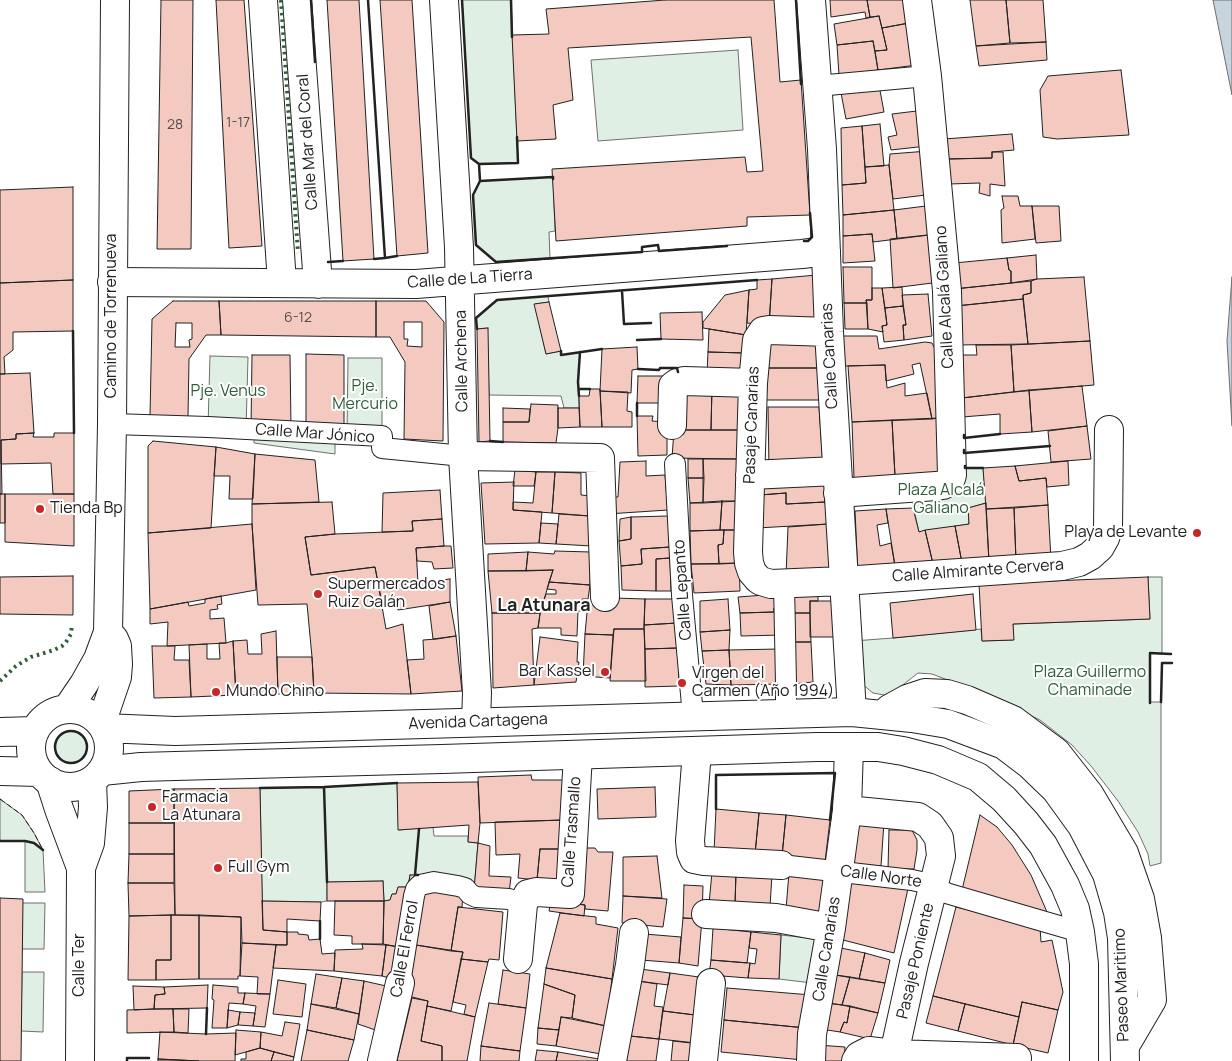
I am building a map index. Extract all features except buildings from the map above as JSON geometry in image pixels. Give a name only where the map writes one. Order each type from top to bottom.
[{"type":"street","name":"Camino de Torrenueva","points":[[67,709],[98,659],[108,632],[112,424],[115,0]]},
{"type":"street","points":[[263,0],[282,284]]},
{"type":"street","name":"Calle Mar del Coral","points":[[297,0],[318,284]]},
{"type":"street","name":"Calle Archena","points":[[444,0],[460,281],[463,456],[477,692],[476,722]]},
{"type":"street","name":"Calle Canarias","points":[[811,0],[822,149],[829,332],[852,712]]},
{"type":"street","name":"Calle Alcalá Galiano","points":[[750,475],[837,482],[936,486],[950,481],[952,475],[947,290],[927,76],[917,0]]},
{"type":"street","points":[[817,86],[927,76]]},
{"type":"street","name":"Calle de La Tierra","points":[[112,282],[416,284],[826,252]]},
{"type":"street","name":"Pasaje Canarias","points":[[786,714],[786,684],[773,582],[758,579],[752,572],[748,552],[753,383],[757,340],[763,331],[769,330],[829,332]]},
{"type":"street","points":[[672,425],[673,386],[676,382],[753,383]]},
{"type":"street","name":"Calle Mar Jónico","points":[[112,424],[382,436],[382,448],[463,456],[600,458],[605,597]]},
{"type":"street","name":"Calle Almirante Cervera","points":[[773,582],[843,581],[1062,566],[1079,562],[1090,556],[1106,538],[1108,529],[1110,430]]},
{"type":"street","name":"Calle Lepanto","points":[[675,464],[682,595],[693,716]]},
{"type":"street","name":"Camino de Torrenueva","points":[[103,726],[117,677],[118,664],[117,646],[108,632]]},
{"type":"street","points":[[97,776],[107,762],[109,750],[108,739],[103,726],[92,715],[80,710],[67,709],[55,712],[40,723],[35,731],[32,742],[31,752],[34,763],[45,776],[60,786],[70,787],[81,785],[97,776],[141,767],[817,747],[878,747],[903,750],[938,760],[978,777],[1004,799],[1043,845],[1065,886],[1075,909],[1084,964],[1084,1061]]},
{"type":"street","name":"Avenida Cartagena","points":[[103,726],[175,731],[852,712]]},
{"type":"street","name":"Paseo Maritimo","points":[[852,712],[948,724],[1004,745],[1029,764],[1056,790],[1082,826],[1107,874],[1118,912],[1122,938],[1125,1054]]},
{"type":"street","points":[[0,732],[35,731]]},
{"type":"street","name":"Calle Canarias","points":[[810,1061],[812,1034],[821,992],[848,810],[849,747]]},
{"type":"street","name":"Calle Norte","points":[[697,751],[690,841],[691,852],[694,858],[781,865],[912,880],[934,885],[946,892],[1080,932]]},
{"type":"street","name":"Calle Trasmallo","points":[[523,904],[528,894],[536,892],[570,894],[578,754]]},
{"type":"street","points":[[0,771],[45,776]]},
{"type":"street","name":"Calle Ter","points":[[45,776],[81,868]]},
{"type":"street","name":"Calle Ter","points":[[80,1061],[81,868],[90,843],[97,776]]},
{"type":"street","name":"Pasaje Poniente","points":[[848,810],[918,817],[930,824],[939,838],[941,856],[914,963],[894,1054]]},
{"type":"street","name":"Calle El Ferrol","points":[[382,1061],[400,983],[416,889],[420,885],[434,882],[465,888],[476,897],[509,899],[523,904]]},
{"type":"street","points":[[518,959],[523,904]]},
{"type":"street","points":[[706,914],[776,918],[831,928]]},
{"type":"street","points":[[612,1061],[634,933]]},
{"type":"street","points":[[703,1061],[711,983]]},
{"type":"street","points":[[856,1061],[859,1056],[869,1052],[1017,1058]]},
{"type":"green space","points":[[462,0],[511,0],[518,163],[479,164],[471,158]]},
{"type":"green space","points":[[738,50],[743,130],[598,141],[591,60]]},
{"type":"green space","points":[[553,177],[555,231],[549,232],[550,258],[496,262],[476,245],[473,195],[480,181]]},
{"type":"green space","points":[[548,296],[549,302],[535,304],[546,354],[561,351],[561,355],[580,352],[579,408],[564,408],[561,396],[489,395],[487,328],[477,329],[476,318],[497,300]]},
{"type":"green space","name":"Pje. Venus","points":[[210,356],[248,357],[246,430],[208,427]]},
{"type":"green space","name":"Pje. Mercurio","points":[[348,358],[382,358],[382,436],[347,435]]},
{"type":"green space","points":[[254,437],[335,440],[335,454],[254,443]]},
{"type":"green space","name":"Plaza Alcalá Galiano","points":[[965,468],[983,468],[986,503],[968,508],[969,524],[919,532],[909,488]]},
{"type":"green space","name":"Plaza Guillermo Chaminade","points":[[1148,577],[1162,577],[1162,654],[1150,653],[1150,702],[1161,702],[1161,863],[1150,866],[1148,854],[1138,832],[1118,801],[1072,745],[1040,720],[992,697],[932,674],[918,673],[895,691],[884,695],[873,693],[862,684],[853,641],[981,629],[982,641],[1013,640],[1013,624],[1150,619]]},
{"type":"green space","points":[[71,731],[77,732],[82,736],[86,741],[86,753],[82,758],[77,762],[71,763],[65,762],[60,758],[56,753],[55,747],[56,741],[60,736],[65,732]]},
{"type":"green space","points":[[397,783],[399,830],[433,827],[434,836],[468,836],[468,842],[478,843],[474,890],[462,879],[410,875],[408,887],[398,887],[396,894],[392,894],[390,900],[384,901],[383,881],[327,882],[327,901],[321,902],[262,901],[260,788]]},
{"type":"green space","points":[[0,799],[22,815],[43,850],[45,892],[25,892],[25,841],[0,841]]},
{"type":"green space","points":[[22,903],[45,903],[44,949],[22,949]]},
{"type":"green space","points":[[781,935],[817,939],[812,983],[779,979]]},
{"type":"green space","points":[[22,972],[44,972],[43,1032],[21,1031]]},
{"type":"shaded area","points":[[1213,0],[1232,0],[1232,95]]},
{"type":"shaded area","points":[[1232,277],[1232,426],[1227,341]]},
{"type":"hedge","points":[[281,0],[298,253]]},
{"type":"hedge","points":[[0,681],[16,666],[31,657],[62,646],[71,634],[72,625]]},
{"type":"fence","points":[[0,799],[22,815],[43,850]]},
{"type":"wall","points":[[311,0],[315,62]]},
{"type":"wall","points":[[368,0],[385,258],[397,256]]},
{"type":"wall","points":[[462,0],[471,158],[479,164],[518,163],[517,137]]},
{"type":"wall","points":[[511,0],[512,37]]},
{"type":"wall","points":[[796,0],[801,84]]},
{"type":"wall","points":[[479,164],[480,181]]},
{"type":"wall","points":[[553,179],[553,177],[480,181],[473,195],[476,245],[496,262],[642,252],[642,247],[658,245],[659,251],[727,246]]},
{"type":"wall","points":[[804,241],[808,241],[812,237],[810,213]]},
{"type":"wall","points":[[374,259],[385,258]]},
{"type":"wall","points":[[328,262],[343,261]]},
{"type":"wall","points":[[477,329],[476,318],[497,300],[757,280]]},
{"type":"wall","points":[[622,291],[624,324],[651,323]]},
{"type":"wall","points":[[73,331],[74,433]]},
{"type":"wall","points":[[637,340],[661,339]]},
{"type":"wall","points":[[561,351],[561,355],[602,349]]},
{"type":"wall","points":[[579,396],[580,352]]},
{"type":"wall","points":[[638,369],[659,370],[660,368],[677,368],[678,372]]},
{"type":"wall","points":[[579,389],[590,389]]},
{"type":"wall","points":[[637,403],[637,416]]},
{"type":"wall","points":[[964,435],[964,438],[1000,434]]},
{"type":"wall","points":[[490,441],[503,442]]},
{"type":"wall","points":[[964,450],[964,453],[1050,446]]},
{"type":"wall","points":[[965,466],[965,468],[983,468]]},
{"type":"wall","points":[[1150,703],[1150,653],[1171,654]]},
{"type":"wall","points":[[1161,702],[1162,663],[1172,663]]},
{"type":"wall","points":[[71,731],[77,732],[82,736],[86,741],[87,747],[86,753],[82,758],[77,762],[71,763],[65,762],[60,758],[56,753],[55,747],[56,741],[60,736],[65,732],[71,731]]},
{"type":"wall","points":[[716,809],[716,775],[835,773],[830,820]]},
{"type":"wall","points":[[260,788],[397,783]]},
{"type":"wall","points":[[324,787],[327,882]]},
{"type":"wall","points":[[418,875],[415,875],[419,829]]},
{"type":"wall","points":[[0,841],[25,841],[34,843],[43,850]]},
{"type":"wall","points":[[320,921],[320,939]]},
{"type":"wall","points":[[206,1034],[207,1008]]},
{"type":"wall","points":[[127,1061],[127,1058],[149,1058]]},
{"type":"place","name":"Tienda Bp","points":[[40,509]]},
{"type":"place","name":"Playa de Levante","points":[[1197,533]]},
{"type":"place","name":"Supermercados Ruiz Galán","points":[[318,594]]},
{"type":"place","name":"Bar Kassel","points":[[605,672]]},
{"type":"place","name":"Virgen del Carmen (Año 1994)","points":[[682,683]]},
{"type":"place","name":"Mundo Chino","points":[[216,692]]},
{"type":"place","name":"Farmacia La Atunara","points":[[152,807]]},
{"type":"place","name":"Full Gym","points":[[218,868]]},
{"type":"district","name":"La Atunara","points":[[544,606]]}]
